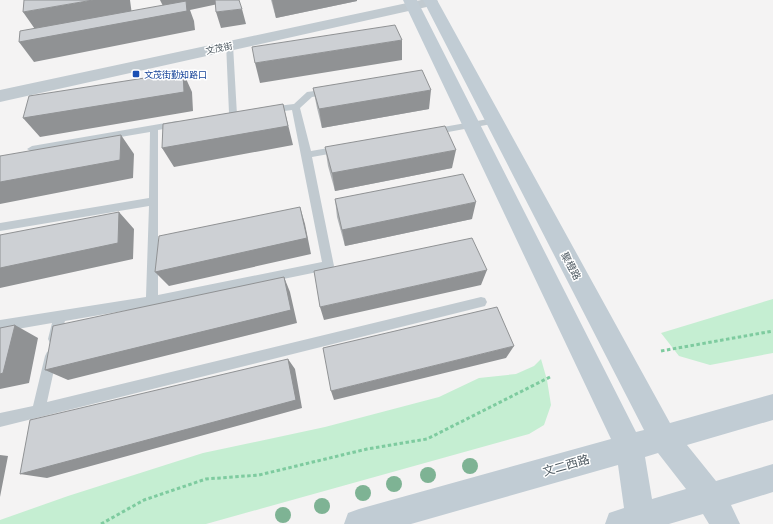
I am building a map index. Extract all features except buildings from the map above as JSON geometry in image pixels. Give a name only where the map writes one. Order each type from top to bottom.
[{"type":"street","name":"文茂街","points":[[0,96],[424,1]]},
{"type":"street","name":"聚橙路","points":[[424,1],[494,121],[663,438],[710,496],[725,524]]},
{"type":"street","points":[[424,1],[472,125],[629,447],[635,522],[710,496],[773,478]]},
{"type":"street","name":"文二西路","points":[[359,524],[773,407]]},
{"type":"lane","points":[[212,118],[237,114],[230,45]]},
{"type":"lane","points":[[257,112],[296,106],[310,94],[341,91]]},
{"type":"lane","points":[[0,326],[152,302],[328,266],[296,106]]},
{"type":"lane","points":[[425,133],[494,121]]},
{"type":"lane","points":[[32,149],[190,122]]},
{"type":"lane","points":[[152,302],[154,128]]},
{"type":"lane","points":[[307,155],[346,148]]},
{"type":"lane","points":[[0,227],[154,202]]},
{"type":"lane","points":[[0,420],[480,302]]},
{"type":"lane","points":[[38,411],[60,316]]},
{"type":"path","points":[[662,351],[773,331]]},
{"type":"path","points":[[101,524],[144,500],[206,479],[259,475],[367,449],[427,439],[474,418],[540,381],[550,377]]},
{"type":"green space","points":[[773,299],[773,353],[710,365],[679,356],[661,333]]},
{"type":"green space","points":[[541,359],[547,380],[551,405],[544,425],[529,434],[206,524],[0,524],[0,520],[68,496],[203,453],[325,427],[439,397],[479,378],[516,374],[534,366]]},
{"type":"place","name":"文茂街勤知路口","points":[[136,74]]}]
